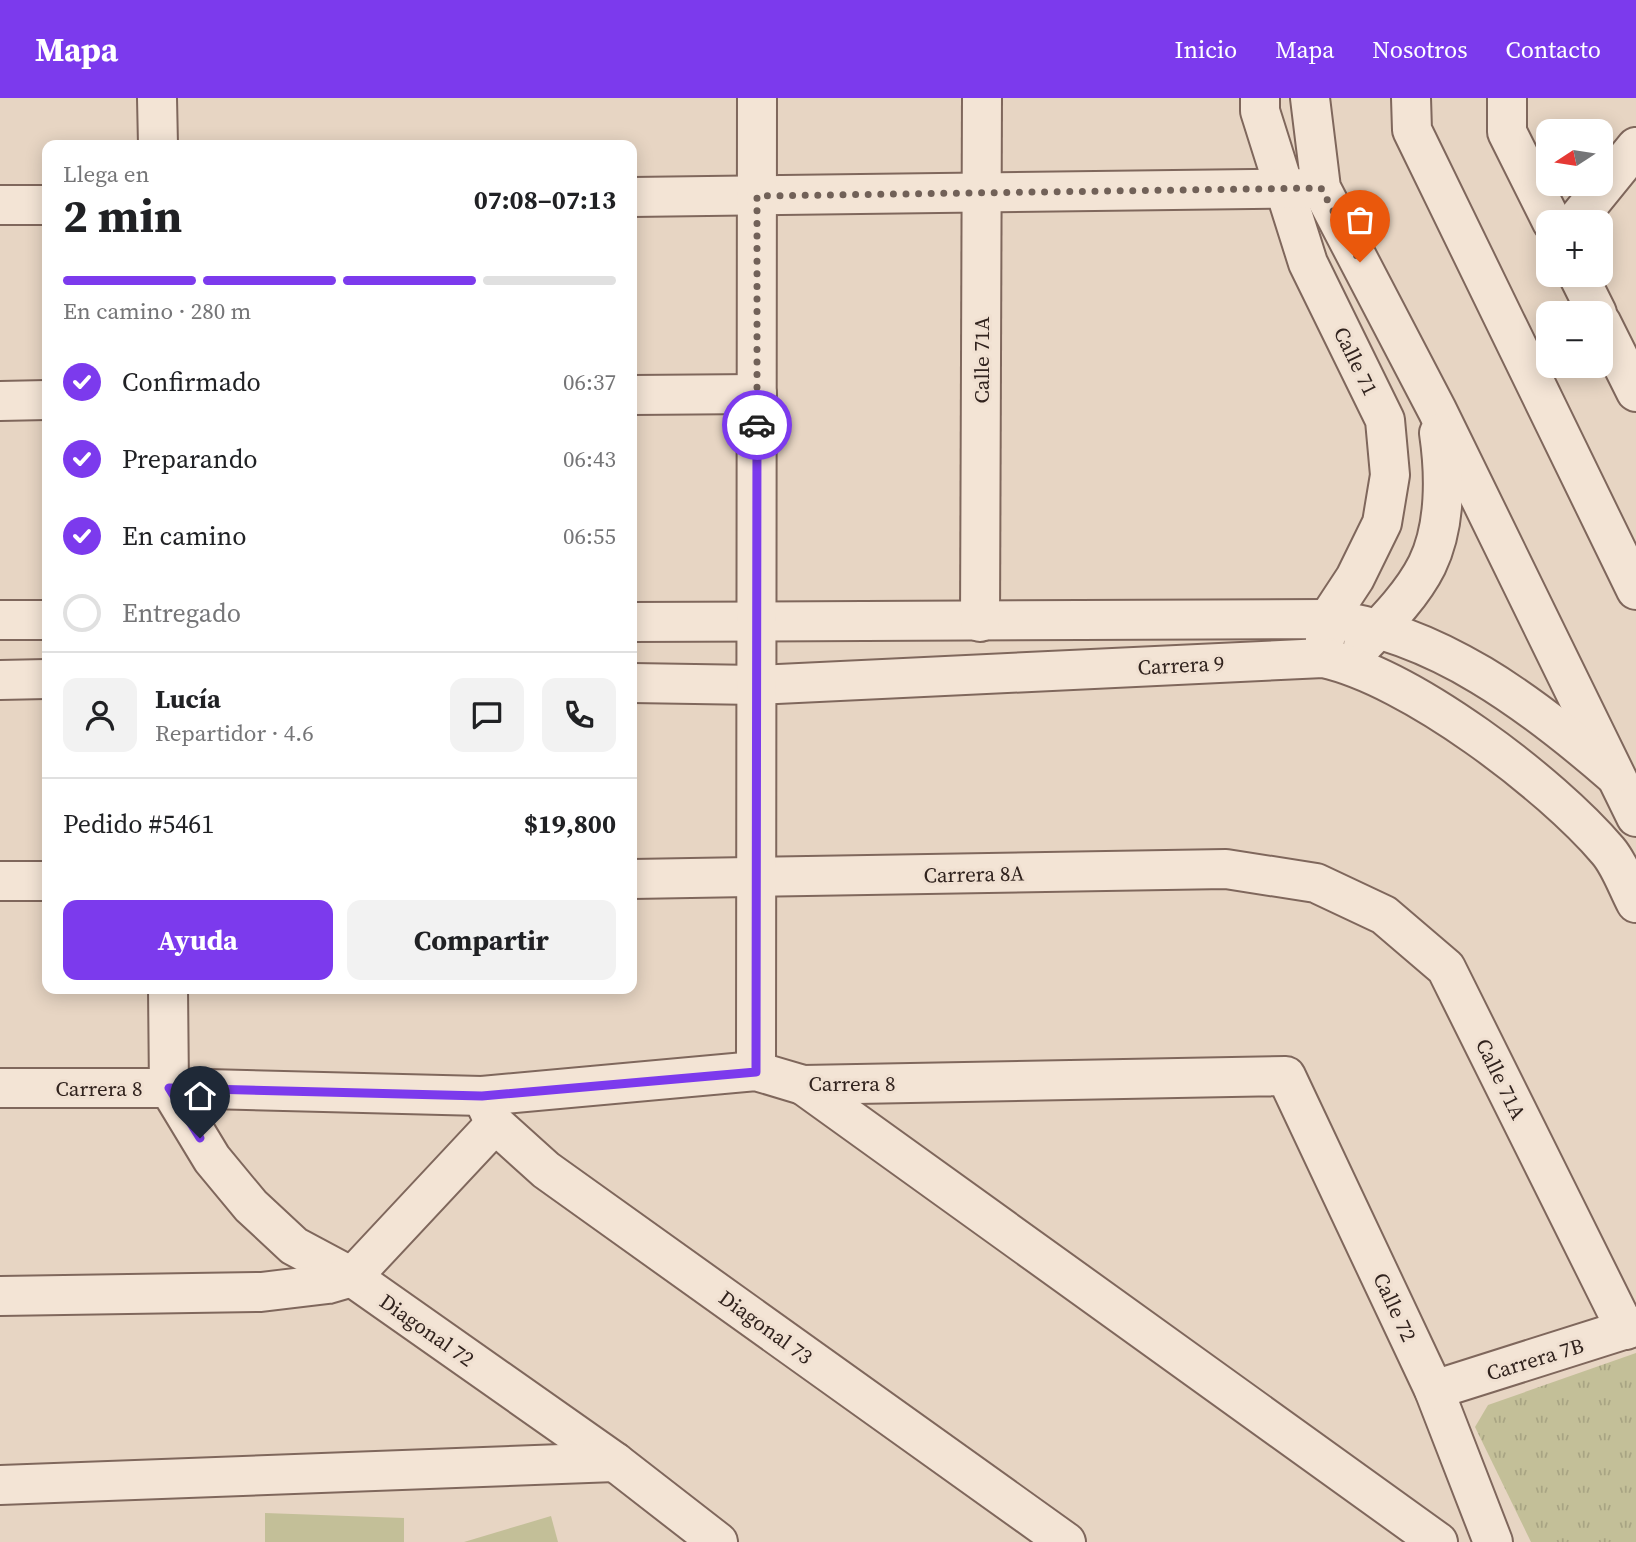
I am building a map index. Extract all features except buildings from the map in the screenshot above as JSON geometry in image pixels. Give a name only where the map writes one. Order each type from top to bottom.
[{"type":"street","points":[[157,98],[158,140]]},
{"type":"street","points":[[756,1072],[757,98]]},
{"type":"street","name":"Calle 71A","points":[[980,622],[982,98]]},
{"type":"street","name":"Calle 71","points":[[1260,98],[1261,111],[1303,188],[1437,410],[1636,817]]},
{"type":"street","name":"Calle 71","points":[[1311,98],[1303,188],[1308,263],[1385,421],[1390,475],[1382,523],[1355,578],[1328,619],[1333,660],[1379,629],[1427,565],[1438,526],[1444,469],[1437,410]]},
{"type":"street","points":[[1411,98],[1412,130],[1636,590]]},
{"type":"street","points":[[1507,98],[1507,132],[1546,210]]},
{"type":"street","points":[[1585,210],[1636,147]]},
{"type":"street","points":[[637,197],[1303,188]]},
{"type":"street","points":[[0,205],[42,205]]},
{"type":"street","points":[[1613,346],[1636,392]]},
{"type":"street","points":[[637,395],[757,394]]},
{"type":"street","points":[[0,401],[42,400]]},
{"type":"street","name":"Calle 71","points":[[1328,619],[1379,629],[1443,655],[1503,689],[1560,728],[1613,774]]},
{"type":"street","name":"Carrera 9","points":[[637,622],[1328,619]]},
{"type":"street","points":[[0,620],[42,620]]},
{"type":"street","name":"Carrera 9","points":[[637,683],[757,684],[1333,660],[1381,678],[1465,728],[1541,787],[1609,852],[1636,903]]},
{"type":"street","points":[[0,680],[42,679]]},
{"type":"street","name":"Carrera 8A","points":[[637,879],[1226,869],[1316,883]]},
{"type":"street","points":[[0,881],[42,881]]},
{"type":"street","name":"Calle 71A","points":[[1316,883],[1384,915],[1446,968],[1631,1328]]},
{"type":"street","points":[[168,994],[169,1088]]},
{"type":"street","name":"Carrera 8","points":[[0,1088],[169,1088],[489,1110],[756,1072],[803,1085],[1286,1076]]},
{"type":"street","name":"Calle 72","points":[[1286,1076],[1434,1390],[1493,1542]]},
{"type":"street","points":[[803,1085],[1438,1542]]},
{"type":"street","name":"Diagonal 72","points":[[169,1088],[212,1159],[251,1206],[294,1245],[352,1277],[615,1462],[718,1542]]},
{"type":"street","points":[[0,1296],[261,1292],[328,1284],[352,1277],[489,1110]]},
{"type":"street","name":"Diagonal 73","points":[[489,1110],[546,1170],[1066,1542]]},
{"type":"street","name":"Carrera 7B","points":[[1434,1390],[1631,1328]]},
{"type":"street","points":[[0,1485],[615,1462]]},
{"type":"green space","points":[[1636,1353],[1636,1542],[1531,1542],[1475,1427],[1488,1405]]},
{"type":"green space","points":[[265,1513],[404,1518],[404,1542],[265,1542]]},
{"type":"green space","points":[[551,1516],[558,1542],[464,1542]]},
{"type":"way so far","points":[[757,425],[757,196],[1321,188],[1360,262]]},
{"type":"route","points":[[200,1138],[169,1088],[482,1096],[756,1072],[757,425]]}]
